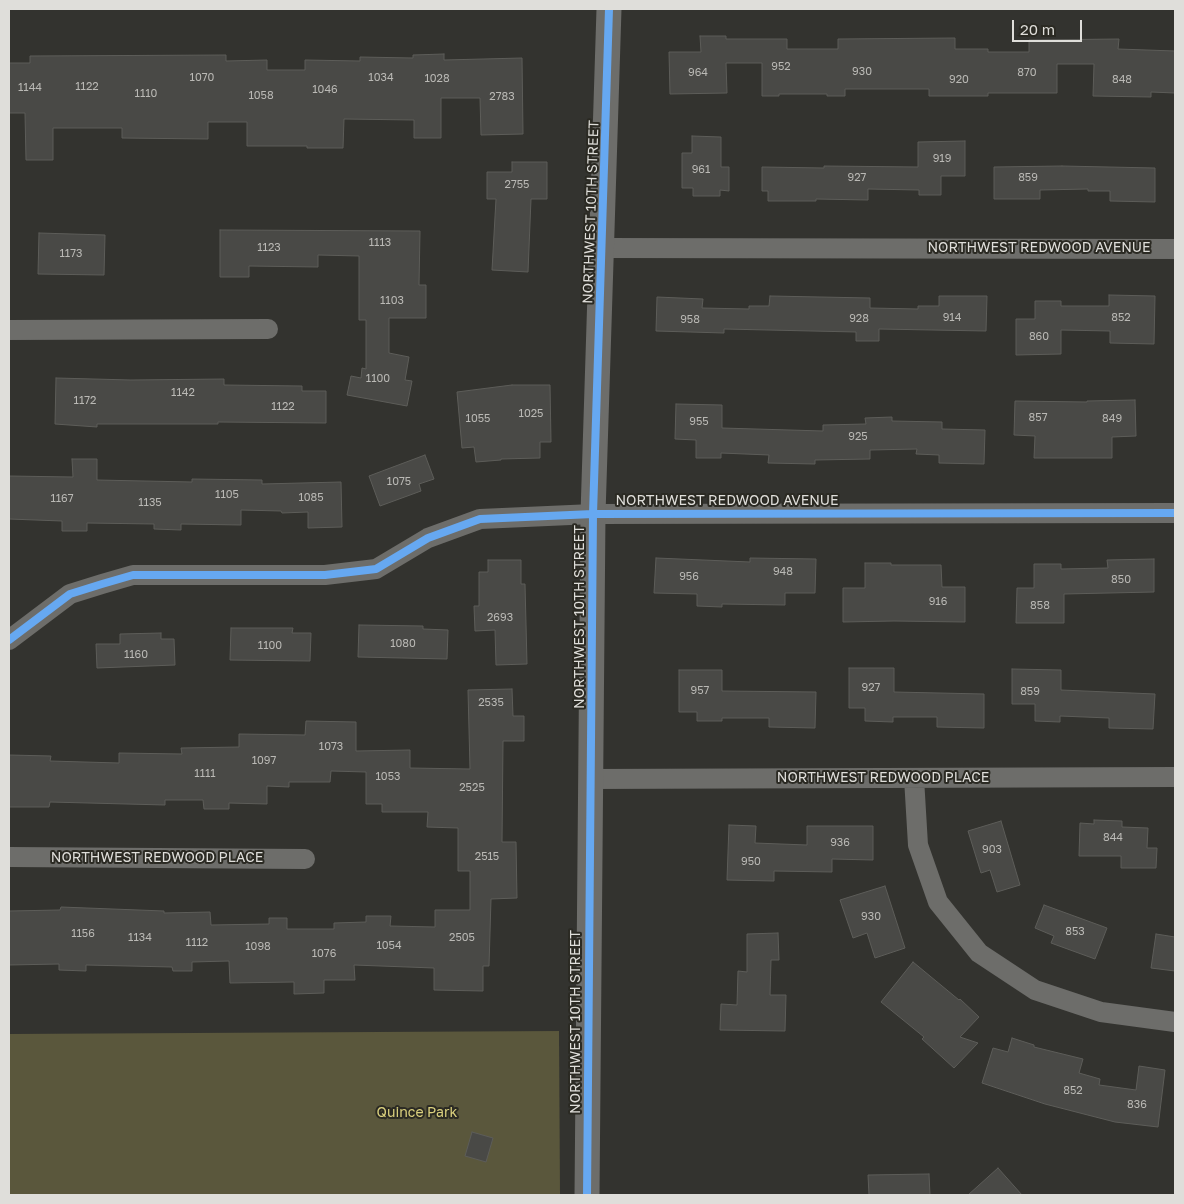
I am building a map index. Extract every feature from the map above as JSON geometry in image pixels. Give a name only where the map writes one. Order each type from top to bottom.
[{"type":"street","name":"NORTHWEST 10TH STREET","points":[[587,1195],[593,514],[609,9]]},
{"type":"street","name":"NORTHWEST REDWOOD AVENUE","points":[[602,248],[1175,248]]},
{"type":"street","points":[[9,330],[268,329]]},
{"type":"street","name":"NORTHWEST REDWOOD AVENUE","points":[[9,640],[70,594],[134,575],[325,575],[376,569],[428,538],[480,519],[593,514],[1175,513]]},
{"type":"street","points":[[914,778],[918,845],[938,902],[979,953],[1035,990],[1101,1012],[1175,1022]]},
{"type":"street","name":"NORTHWEST REDWOOD PLACE","points":[[591,779],[1175,778]]},
{"type":"street","name":"NORTHWEST REDWOOD PLACE","points":[[9,857],[305,859]]},
{"type":"green space","name":"Quince Park","points":[[559,1031],[560,1195],[9,1195],[9,1034]]},
{"type":"building","points":[[700,36],[726,36],[726,39],[787,39],[787,49],[838,49],[838,39],[955,38],[955,49],[988,49],[988,52],[1029,52],[1029,40],[1119,39],[1118,49],[1175,51],[1175,93],[1151,92],[1151,97],[1093,96],[1094,64],[1057,64],[1057,93],[988,93],[988,96],[929,96],[929,89],[845,89],[845,96],[779,94],[779,96],[762,96],[762,63],[726,63],[727,93],[670,94],[669,52],[701,52]]},
{"type":"building","points":[[444,54],[444,60],[522,58],[523,134],[481,135],[480,98],[441,98],[441,138],[414,138],[414,120],[344,119],[343,148],[247,146],[247,122],[208,122],[208,139],[122,138],[122,128],[53,128],[53,160],[26,160],[25,113],[9,113],[9,63],[30,63],[30,56],[226,55],[226,61],[267,60],[267,70],[305,70],[305,60],[360,61],[360,57],[413,58],[413,55]]},
{"type":"building","points":[[692,136],[721,137],[721,167],[729,167],[729,191],[720,190],[720,196],[693,196],[693,188],[682,188],[682,153],[692,153]]},
{"type":"building","points":[[965,141],[965,176],[941,176],[941,195],[919,195],[919,190],[868,189],[868,200],[816,199],[816,201],[768,201],[768,191],[762,191],[762,167],[918,167],[918,142]]},
{"type":"building","points":[[512,162],[547,162],[547,199],[531,199],[528,272],[492,270],[496,199],[487,199],[487,172],[512,172]]},
{"type":"building","points":[[994,167],[1155,168],[1155,202],[1110,201],[1110,191],[1088,191],[1088,189],[1040,190],[1040,199],[994,199]]},
{"type":"building","points":[[220,230],[420,231],[419,285],[426,285],[426,318],[389,318],[389,353],[409,357],[405,380],[412,381],[407,406],[347,395],[351,376],[361,378],[362,368],[366,369],[366,320],[359,320],[359,256],[318,255],[318,267],[249,266],[249,277],[220,277]]},
{"type":"building","points":[[39,233],[105,235],[104,275],[38,274]]},
{"type":"building","points":[[1109,295],[1155,296],[1154,344],[1110,343],[1110,331],[1061,330],[1061,354],[1016,355],[1016,319],[1035,319],[1035,301],[1061,301],[1061,306],[1109,306]]},
{"type":"building","points":[[770,296],[870,298],[870,308],[918,309],[918,306],[939,306],[939,296],[987,296],[986,331],[879,329],[879,341],[856,341],[856,332],[724,329],[724,333],[656,331],[657,297],[703,299],[702,308],[749,309],[749,306],[769,306]]},
{"type":"building","points":[[56,378],[131,380],[224,379],[224,385],[302,386],[302,391],[326,391],[326,423],[97,424],[97,427],[55,424]]},
{"type":"building","points":[[512,385],[550,385],[551,442],[540,442],[540,458],[476,462],[474,447],[462,448],[457,392]]},
{"type":"building","points":[[1135,400],[1136,436],[1112,437],[1112,458],[1034,458],[1035,436],[1014,435],[1015,401],[1087,402]]},
{"type":"building","points":[[676,404],[722,405],[722,428],[823,431],[823,425],[866,424],[865,418],[892,417],[892,421],[942,422],[942,429],[985,430],[984,464],[939,463],[939,455],[916,454],[917,449],[870,450],[870,459],[815,460],[815,464],[768,463],[769,455],[721,453],[721,458],[696,458],[696,440],[675,439]]},
{"type":"building","points":[[425,455],[434,479],[419,484],[421,491],[380,506],[369,476]]},
{"type":"building","points":[[72,459],[97,459],[97,480],[192,482],[192,479],[262,480],[262,484],[341,482],[342,527],[308,528],[308,512],[282,513],[281,511],[241,510],[241,525],[181,524],[181,530],[154,529],[154,524],[87,523],[87,531],[62,531],[62,521],[9,519],[9,476],[73,477]]},
{"type":"building","points":[[656,558],[750,562],[750,558],[816,559],[815,593],[785,593],[785,605],[722,604],[722,607],[697,606],[697,594],[654,593]]},
{"type":"building","points":[[1154,559],[1154,592],[1064,594],[1064,623],[1016,623],[1017,588],[1034,588],[1034,564],[1061,564],[1061,569],[1108,568],[1107,560]]},
{"type":"building","points":[[488,560],[521,560],[521,584],[525,584],[527,664],[496,665],[495,630],[475,631],[474,606],[479,606],[479,572],[488,572]]},
{"type":"building","points":[[865,563],[941,565],[942,587],[965,587],[965,622],[843,622],[843,588],[865,588]]},
{"type":"building","points":[[359,625],[423,626],[423,629],[448,630],[447,659],[358,657]]},
{"type":"building","points":[[231,628],[293,628],[292,633],[311,633],[310,661],[230,660]]},
{"type":"building","points":[[161,633],[161,639],[174,639],[175,665],[97,668],[96,644],[120,644],[120,634]]},
{"type":"building","points":[[849,668],[894,668],[894,692],[984,694],[984,728],[937,727],[937,717],[893,717],[893,722],[865,721],[865,708],[849,708]]},
{"type":"building","points":[[1012,669],[1061,670],[1061,690],[1155,694],[1153,729],[1109,728],[1109,718],[1060,716],[1060,722],[1035,721],[1035,704],[1012,704]]},
{"type":"building","points":[[679,670],[722,670],[722,691],[816,692],[815,728],[769,727],[769,718],[722,718],[722,721],[697,721],[697,712],[679,712]]},
{"type":"building","points":[[512,689],[513,716],[524,716],[524,741],[503,741],[502,842],[516,842],[517,898],[491,899],[489,966],[483,966],[483,991],[434,990],[434,968],[354,965],[355,980],[324,980],[324,993],[294,994],[294,982],[230,983],[229,961],[192,962],[192,971],[173,971],[172,967],[86,965],[86,971],[59,970],[59,964],[9,965],[9,911],[60,910],[61,907],[164,911],[164,913],[210,912],[211,925],[269,924],[269,918],[287,918],[287,929],[334,929],[334,923],[366,922],[366,916],[391,916],[390,926],[435,927],[435,910],[470,910],[470,871],[458,871],[458,828],[427,827],[428,812],[382,812],[382,804],[366,804],[366,772],[331,771],[330,782],[289,782],[289,787],[267,786],[267,804],[229,803],[229,809],[204,809],[203,800],[165,800],[165,805],[50,802],[49,807],[9,807],[9,755],[51,756],[50,761],[119,763],[119,753],[182,754],[181,748],[239,747],[239,734],[305,735],[306,721],[356,722],[356,751],[410,750],[410,768],[470,769],[468,690]]},
{"type":"building","points":[[1094,820],[1122,821],[1122,827],[1148,828],[1147,848],[1157,848],[1156,868],[1121,868],[1121,856],[1079,856],[1080,823],[1094,824]]},
{"type":"building","points":[[1001,821],[1020,885],[997,892],[990,870],[981,873],[968,831]]},
{"type":"building","points":[[729,825],[756,826],[755,843],[807,845],[807,826],[873,826],[873,860],[832,859],[832,872],[774,871],[774,881],[727,880]]},
{"type":"building","points":[[885,886],[905,948],[875,958],[867,933],[853,938],[840,900]]},
{"type":"building","points":[[1044,905],[1107,928],[1095,959],[1051,943],[1054,936],[1035,928]]},
{"type":"building","points":[[778,933],[779,960],[771,960],[770,995],[786,995],[785,1031],[720,1030],[721,1004],[737,1005],[738,971],[747,972],[747,934]]},
{"type":"building","points":[[1156,934],[1175,937],[1175,971],[1151,968]]},
{"type":"building","points":[[913,962],[960,999],[979,1017],[960,1037],[978,1043],[954,1068],[922,1039],[924,1037],[881,1002]]},
{"type":"building","points":[[1012,1038],[1034,1045],[1034,1047],[1083,1059],[1079,1073],[1100,1079],[1099,1085],[1136,1090],[1139,1066],[1165,1070],[1158,1127],[1115,1122],[1045,1104],[982,1083],[993,1048],[1008,1052]]},
{"type":"building","points":[[472,1132],[493,1138],[486,1162],[465,1156]]},
{"type":"building","points":[[998,1168],[1022,1195],[968,1195]]},
{"type":"building","points":[[929,1174],[930,1195],[869,1195],[868,1175]]},
{"type":"cycle path","points":[[587,1195],[593,514],[609,9]]},
{"type":"cycle path","points":[[9,640],[70,594],[133,575],[325,575],[376,569],[428,538],[480,519],[593,514],[1175,513]]}]
